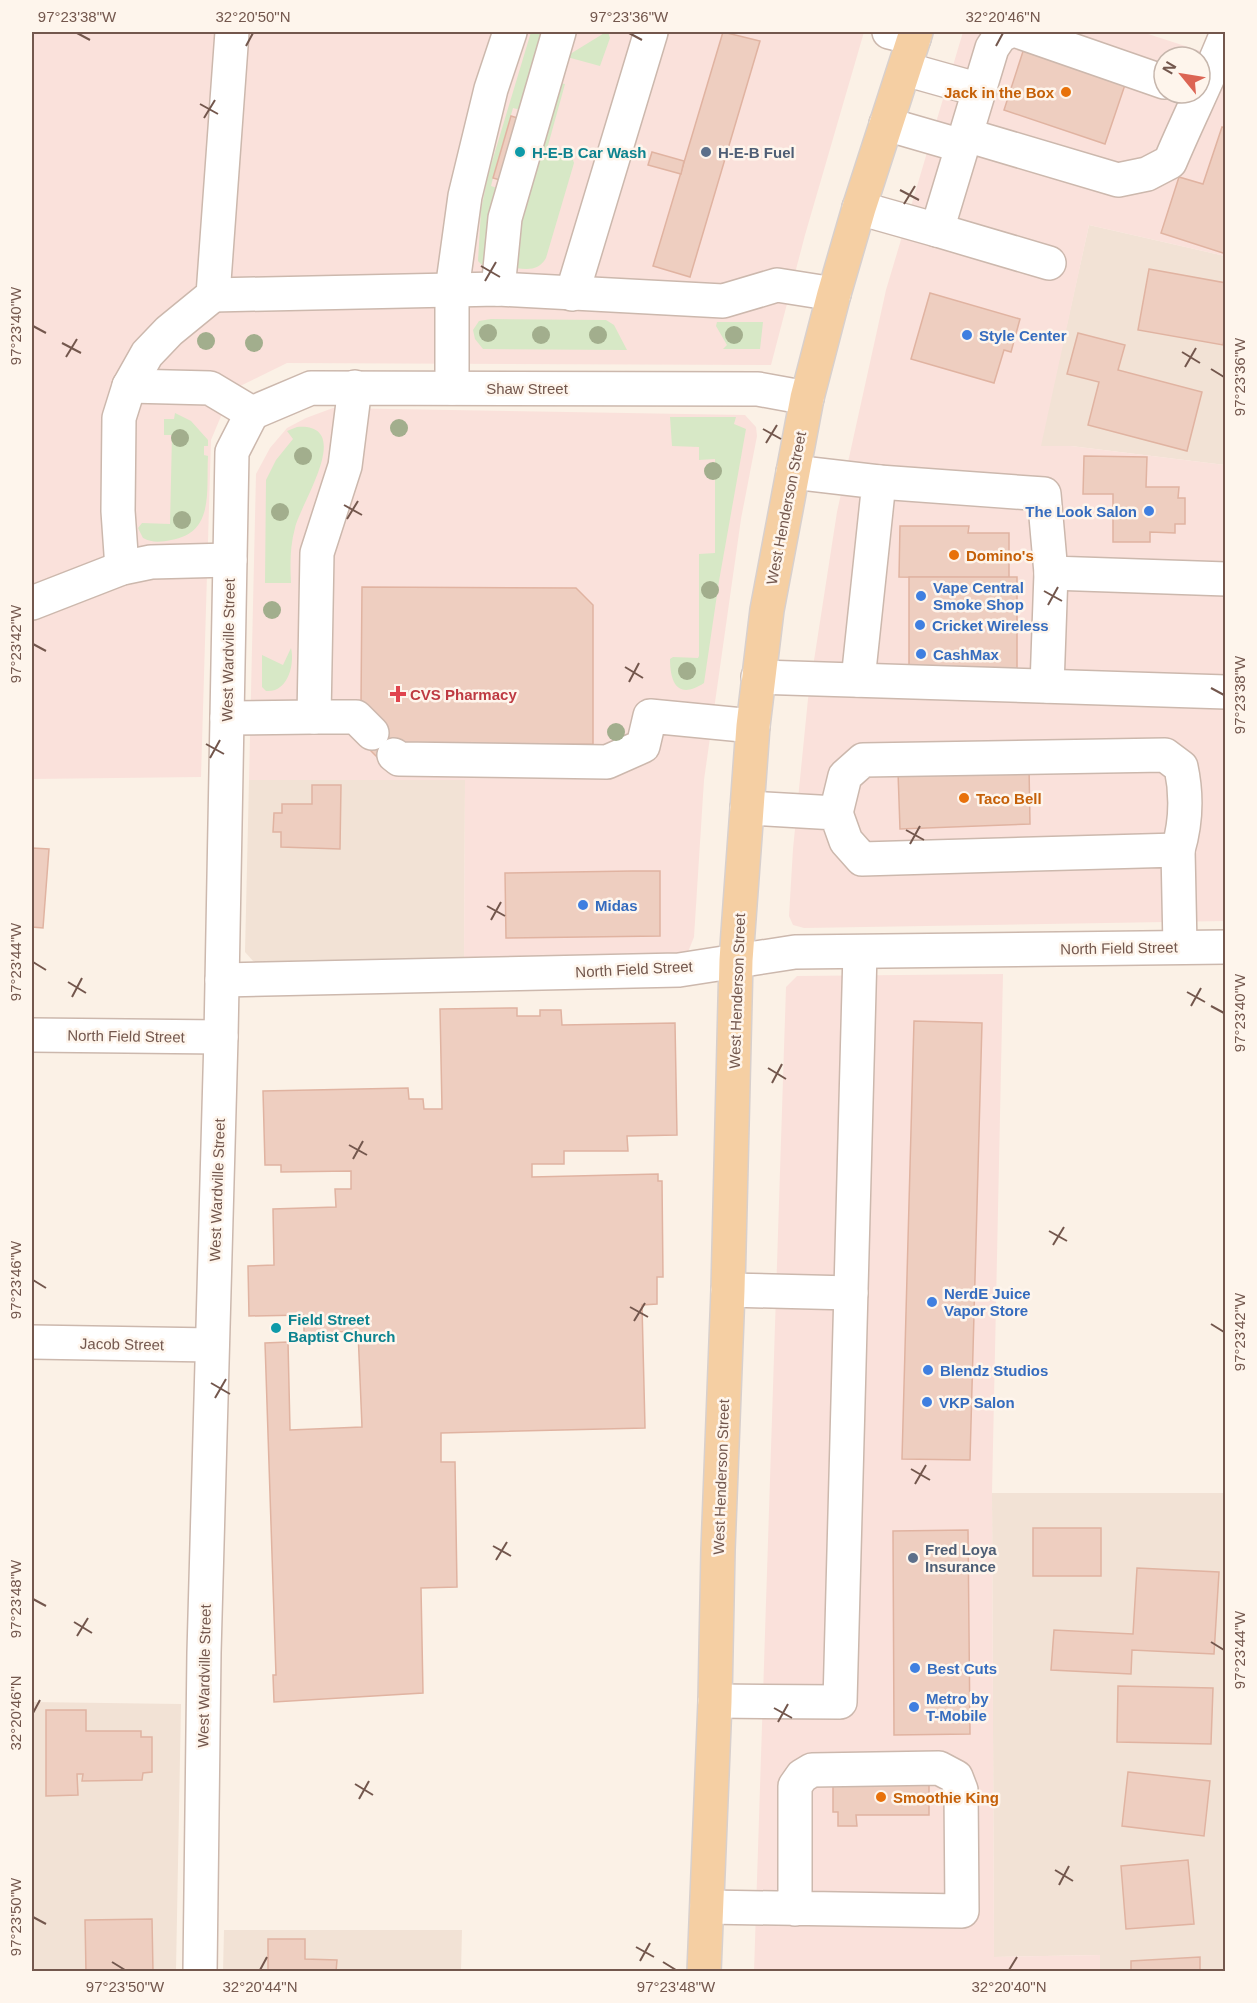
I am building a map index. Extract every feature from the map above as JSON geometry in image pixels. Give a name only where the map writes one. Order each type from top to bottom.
[{"type":"main road","name":"West Henderson Street","points":[[704,1971],[715,1701],[736,960],[758,677],[767,610],[807,398],[834,294],[886,124],[906,43]]},
{"type":"street","points":[[213,295],[232,32]]},
{"type":"street","points":[[452,388],[452,290],[465,196],[491,89],[510,32]]},
{"type":"street","points":[[498,289],[505,218],[560,32]]},
{"type":"street","points":[[572,294],[651,32]]},
{"type":"street","points":[[937,230],[992,48],[1000,36],[1008,32]]},
{"type":"street","points":[[1020,32],[1152,78]]},
{"type":"street","points":[[1212,69],[1226,35]]},
{"type":"street","points":[[906,43],[980,90]]},
{"type":"street","points":[[886,124],[1118,180],[1147,174],[1170,162],[1184,105]]},
{"type":"street","points":[[859,208],[1049,263]]},
{"type":"street","points":[[123,568],[118,511],[119,418],[129,386],[147,354],[169,331],[213,295],[498,289],[723,300],[777,285],[834,294]]},
{"type":"street","points":[[129,386],[210,388],[252,413]]},
{"type":"street","name":"Shaw Street","points":[[252,413],[311,387],[758,390],[807,398]]},
{"type":"street","points":[[314,717],[317,553],[345,466],[355,387]]},
{"type":"street","name":"West Wardville Street","points":[[200,1971],[203,1719],[222,1037],[231,452],[252,413]]},
{"type":"street","points":[[793,472],[879,482],[1044,494],[1051,573],[1047,686]]},
{"type":"street","points":[[858,680],[879,482]]},
{"type":"street","points":[[32,603],[123,568],[151,562],[230,560]]},
{"type":"street","points":[[1051,573],[1226,579]]},
{"type":"street","points":[[758,677],[1226,692]]},
{"type":"street","points":[[227,718],[356,717],[399,759],[607,762],[643,746],[650,716],[753,726]]},
{"type":"street","points":[[1178,850],[862,859],[846,841],[836,813],[845,776],[863,760],[1165,755],[1181,767],[1185,785],[1184,830],[1178,850],[1180,947]]},
{"type":"street","points":[[747,808],[836,813]]},
{"type":"street","name":"North Field Street","points":[[222,980],[679,970],[795,952],[1226,947]]},
{"type":"street","points":[[715,1701],[840,1702],[860,951]]},
{"type":"street","name":"North Field Street","points":[[32,1035],[222,1037]]},
{"type":"street","points":[[728,1290],[851,1293]]},
{"type":"street","name":"Jacob Street","points":[[32,1342],[212,1346]]},
{"type":"street","points":[[707,1907],[795,1909],[962,1911],[961,1790],[956,1777],[939,1768],[813,1770],[802,1776],[795,1786],[795,1909]]},
{"type":"shaded area","points":[[32,32],[864,32],[805,235],[771,365],[287,363],[232,390],[211,440],[201,777],[32,779]]},
{"type":"shaded area","points":[[963,32],[1142,32],[1182,45],[1152,45],[1152,105],[1212,105],[1212,55],[1225,59],[1225,256],[1089,225],[1041,446],[1071,446],[1225,465],[1225,921],[804,928],[793,925],[789,916],[793,849],[808,699],[837,512],[886,290]]},
{"type":"shaded area","points":[[1089,225],[1225,256],[1225,465],[1071,446],[1040,446]]},
{"type":"shaded area","points":[[333,408],[745,415],[756,427],[757,436],[741,519],[704,780],[694,937],[688,952],[464,962],[465,780],[249,780],[256,474],[270,448],[287,428]]},
{"type":"shaded area","points":[[249,780],[465,780],[464,962],[258,963],[253,961],[245,952]]},
{"type":"shaded area","points":[[1003,974],[992,1493],[994,1957],[1100,1955],[1100,1971],[754,1972],[786,987],[797,976]]},
{"type":"shaded area","points":[[992,1493],[1225,1493],[1225,1971],[1100,1971],[1099,1955],[994,1957]]},
{"type":"shaded area","points":[[32,1702],[181,1704],[176,1971],[32,1972]]},
{"type":"shaded area","points":[[224,1930],[462,1930],[461,1971],[223,1972]]},
{"type":"green space","points":[[531,32],[548,32],[525,111],[513,108],[493,178],[491,186],[503,190],[484,267],[478,261],[481,210],[488,175]]},
{"type":"green space","points":[[606,32],[610,38],[600,66],[567,57],[559,83],[565,84],[547,149],[572,157],[574,163],[546,258],[540,265],[533,268],[516,268],[513,239],[562,59]]},
{"type":"green space","points":[[491,319],[606,320],[614,325],[627,350],[483,349],[475,339],[473,330],[479,321]]},
{"type":"green space","points":[[717,322],[763,322],[760,349],[723,349],[727,345],[716,326]]},
{"type":"green space","points":[[175,413],[191,421],[208,440],[208,446],[204,446],[204,455],[208,456],[205,508],[202,519],[195,529],[185,536],[160,542],[146,540],[138,528],[142,523],[170,524],[172,435],[164,435],[164,419],[174,419]]},
{"type":"green space","points":[[670,417],[736,417],[734,424],[746,429],[719,581],[704,683],[688,690],[682,689],[674,682],[670,659],[673,657],[698,658],[699,656],[699,554],[715,553],[715,459],[699,460],[699,447],[672,446]]},
{"type":"green space","points":[[297,427],[314,429],[322,438],[324,451],[320,467],[295,528],[291,555],[291,583],[265,583],[266,480],[276,460],[293,439],[287,431]]},
{"type":"green space","points":[[291,648],[291,669],[285,682],[274,690],[266,691],[262,687],[262,655],[283,665]]},
{"type":"building","points":[[723,32],[760,41],[690,277],[653,266]]},
{"type":"building","name":"Jack in the Box","points":[[1028,36],[1130,70],[1105,144],[1004,110]]},
{"type":"building","name":"H-E-B Car Wash","points":[[511,116],[547,127],[529,188],[493,178]]},
{"type":"building","points":[[1222,127],[1226,128],[1226,254],[1161,233],[1179,177],[1203,184]]},
{"type":"building","points":[[652,152],[684,161],[681,174],[648,165]]},
{"type":"building","points":[[1149,269],[1226,283],[1226,332],[1223,345],[1138,330]]},
{"type":"building","name":"Style Center","points":[[930,293],[1020,319],[1011,352],[1004,350],[994,383],[911,359]]},
{"type":"building","points":[[1078,333],[1125,345],[1118,370],[1202,392],[1187,451],[1088,425],[1099,382],[1067,374]]},
{"type":"building","name":"The Look Salon","points":[[1084,456],[1147,457],[1146,487],[1179,487],[1178,498],[1185,498],[1185,524],[1175,524],[1175,533],[1150,532],[1150,542],[1113,542],[1113,494],[1083,494]]},
{"type":"building","name":"Domino's","points":[[900,526],[969,526],[968,533],[1009,533],[1009,578],[899,577]]},
{"type":"building","points":[[909,577],[1017,577],[1017,673],[909,673]]},
{"type":"building","name":"CVS Pharmacy","points":[[362,587],[576,588],[593,605],[593,744],[404,746],[384,764],[362,742]]},
{"type":"building","name":"Taco Bell","points":[[1029,767],[1030,824],[900,829],[898,772]]},
{"type":"building","points":[[312,785],[341,785],[340,849],[281,847],[281,832],[273,832],[274,813],[282,813],[282,804],[312,804]]},
{"type":"building","points":[[32,848],[49,849],[43,928],[32,927]]},
{"type":"building","name":"Midas","points":[[660,871],[660,936],[506,938],[505,873]]},
{"type":"building","points":[[517,1008],[517,1016],[540,1016],[540,1010],[561,1010],[562,1025],[675,1023],[677,1135],[627,1136],[628,1151],[564,1151],[564,1164],[532,1164],[532,1177],[658,1174],[658,1181],[662,1181],[663,1277],[657,1277],[657,1304],[642,1305],[645,1428],[441,1433],[441,1462],[455,1462],[457,1587],[421,1588],[423,1693],[274,1702],[273,1675],[276,1675],[265,1343],[288,1342],[290,1430],[362,1427],[358,1331],[335,1332],[335,1339],[304,1338],[304,1315],[249,1316],[248,1266],[274,1265],[273,1209],[336,1207],[335,1189],[351,1189],[351,1171],[281,1172],[281,1165],[265,1165],[263,1091],[408,1088],[409,1099],[423,1099],[424,1109],[442,1109],[440,1009]]},
{"type":"building","points":[[914,1021],[982,1023],[970,1460],[902,1459]]},
{"type":"building","points":[[1033,1528],[1101,1528],[1101,1576],[1033,1576]]},
{"type":"building","points":[[968,1530],[970,1734],[894,1735],[893,1531]]},
{"type":"building","points":[[1137,1568],[1219,1572],[1214,1654],[1132,1650],[1131,1674],[1051,1670],[1054,1630],[1133,1634]]},
{"type":"building","points":[[1118,1686],[1213,1688],[1211,1744],[1117,1742]]},
{"type":"building","points":[[46,1710],[86,1710],[86,1731],[141,1731],[141,1737],[152,1737],[152,1772],[143,1773],[142,1780],[82,1781],[83,1774],[77,1774],[78,1795],[46,1796]]},
{"type":"building","points":[[1128,1772],[1210,1781],[1204,1836],[1122,1826]]},
{"type":"building","name":"Smoothie King","points":[[929,1781],[929,1815],[856,1815],[857,1826],[838,1826],[838,1812],[833,1812],[833,1782]]},
{"type":"building","points":[[1188,1860],[1194,1924],[1126,1929],[1121,1866]]},
{"type":"building","points":[[152,1919],[153,1972],[86,1972],[85,1920]]},
{"type":"building","points":[[268,1939],[305,1939],[305,1959],[337,1960],[336,1972],[268,1972]]},
{"type":"building","points":[[1200,1957],[1200,1972],[1131,1972],[1131,1961]]},
{"type":"place","name":"Jack in the Box","points":[[1066,92]]},
{"type":"place","name":"H-E-B Car Wash","points":[[520,152]]},
{"type":"place","name":"H-E-B Fuel","points":[[706,152]]},
{"type":"place","name":"Style Center","points":[[967,335]]},
{"type":"place","name":"The Look Salon","points":[[1149,511]]},
{"type":"place","name":"Domino's","points":[[954,555]]},
{"type":"place","name":"Vape Central Smoke Shop","points":[[921,596]]},
{"type":"place","name":"Cricket Wireless","points":[[920,625]]},
{"type":"place","name":"CashMax","points":[[921,654]]},
{"type":"place","name":"CVS Pharmacy","points":[[398,694]]},
{"type":"place","name":"Taco Bell","points":[[964,798]]},
{"type":"place","name":"Midas","points":[[583,905]]},
{"type":"place","name":"NerdE Juice Vapor Store","points":[[932,1302]]},
{"type":"place","name":"Field Street Baptist Church","points":[[276,1328]]},
{"type":"place","name":"Blendz Studios","points":[[928,1370]]},
{"type":"place","name":"VKP Salon","points":[[927,1402]]},
{"type":"place","name":"Fred Loya Insurance","points":[[913,1558]]},
{"type":"place","name":"Best Cuts","points":[[915,1668]]},
{"type":"place","name":"Metro by T-Mobile","points":[[914,1707]]},
{"type":"place","name":"Smoothie King","points":[[881,1797]]}]
